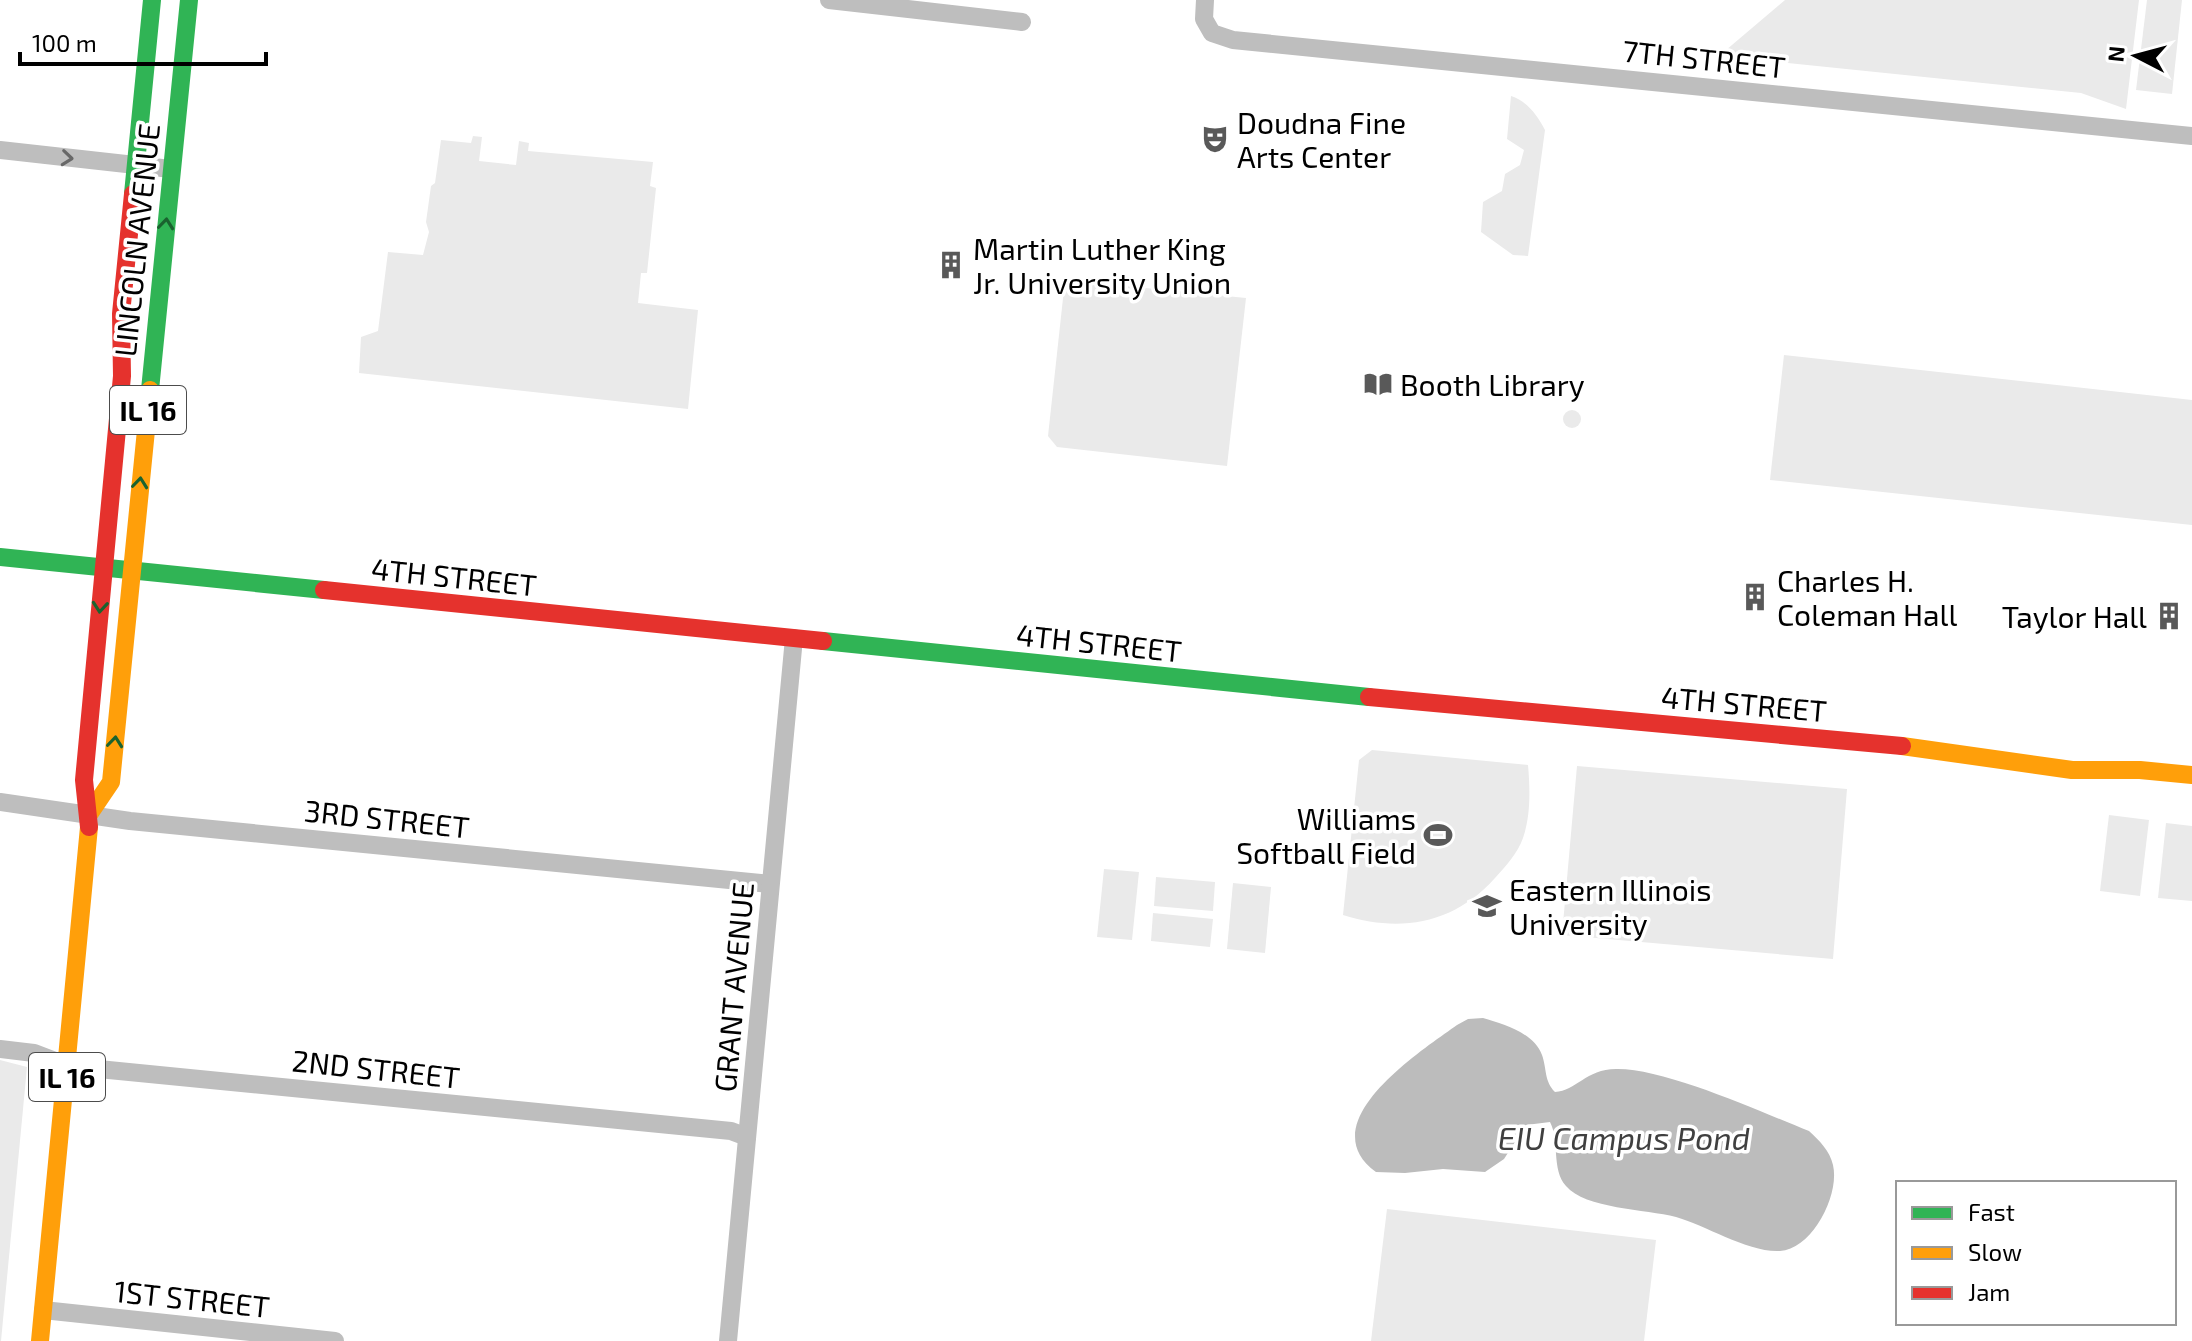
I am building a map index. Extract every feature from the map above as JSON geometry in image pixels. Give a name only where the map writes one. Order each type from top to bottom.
[{"type":"street","name":"LINCOLN AVENUE","points":[[40,1341],[90,813],[84,780],[122,376],[121,314],[152,0]]},
{"type":"street","name":"LINCOLN AVENUE","points":[[90,813],[111,782],[189,0]]},
{"type":"street","points":[[829,0],[1022,22]]},
{"type":"street","name":"7TH STREET","points":[[1205,0],[1204,19],[1212,33],[1233,40],[2192,136]]},
{"type":"street","points":[[0,150],[171,169]]},
{"type":"street","name":"4TH STREET","points":[[0,557],[1341,695],[1923,748],[2072,770],[2140,770],[2192,775]]},
{"type":"street","name":"GRANT AVENUE","points":[[728,1341],[794,638]]},
{"type":"street","name":"3RD STREET","points":[[0,802],[130,821],[770,884]]},
{"type":"street","name":"2ND STREET","points":[[0,1049],[34,1053],[68,1066],[731,1131],[747,1137]]},
{"type":"street","name":"1ST STREET","points":[[43,1310],[335,1341]]},
{"type":"shaded area","points":[[1785,0],[2139,0],[2126,109],[2081,93],[1719,56]]},
{"type":"shaded area","points":[[2147,0],[2182,0],[2172,94],[2136,90]]},
{"type":"shaded area","points":[[1511,96],[1531,109],[1545,130],[1528,256],[1513,255],[1481,232],[1483,202],[1502,191],[1505,174],[1520,165],[1524,150],[1507,139]]},
{"type":"shaded area","points":[[473,136],[482,137],[479,161],[516,165],[519,141],[529,143],[528,151],[653,162],[650,186],[656,188],[647,273],[641,273],[638,303],[698,310],[688,409],[359,373],[361,337],[378,331],[388,252],[423,255],[429,232],[426,222],[431,186],[435,183],[441,140],[471,143]]},
{"type":"shaded area","points":[[1065,280],[1246,298],[1227,466],[1057,447],[1048,436]]},
{"type":"shaded area","points":[[1784,355],[2192,400],[2192,525],[1770,480]]},
{"type":"shaded area","points":[[1568,410],[1576,410],[1581,419],[1579,426],[1568,428],[1563,423],[1563,415]]},
{"type":"shaded area","name":"Williams Softball Field","points":[[1372,750],[1528,765],[1529,811],[1521,844],[1495,878],[1462,906],[1444,915],[1405,923],[1385,923],[1343,915],[1359,760]]},
{"type":"shaded area","points":[[1577,766],[1847,789],[1833,959],[1562,935]]},
{"type":"shaded area","points":[[2109,815],[2149,820],[2140,896],[2100,891]]},
{"type":"shaded area","points":[[2166,823],[2192,826],[2192,901],[2158,898]]},
{"type":"shaded area","points":[[1104,869],[1139,872],[1132,940],[1097,937]]},
{"type":"shaded area","points":[[1156,877],[1215,882],[1213,911],[1154,906]]},
{"type":"shaded area","points":[[1233,883],[1271,887],[1265,953],[1227,949]]},
{"type":"shaded area","points":[[1153,913],[1213,919],[1210,947],[1151,941]]},
{"type":"shaded area","points":[[0,1060],[27,1067],[1,1341],[0,1341]]},
{"type":"shaded area","points":[[1387,1209],[1656,1240],[1644,1341],[1371,1341]]},
{"type":"water","name":"EIU Campus Pond","points":[[1483,1018],[1517,1030],[1538,1047],[1547,1079],[1555,1092],[1569,1088],[1597,1072],[1616,1069],[1636,1071],[1713,1092],[1809,1131],[1827,1150],[1834,1177],[1828,1205],[1813,1231],[1792,1248],[1768,1250],[1741,1243],[1676,1217],[1587,1199],[1575,1194],[1561,1179],[1550,1122],[1526,1125],[1504,1159],[1485,1172],[1443,1169],[1376,1172],[1359,1153],[1355,1132],[1363,1111],[1378,1090],[1420,1052],[1468,1019]]},
{"type":"traffic: fast","points":[[133,194],[152,0]]},
{"type":"traffic: fast","points":[[150,390],[189,0]]},
{"type":"traffic: fast","points":[[0,557],[324,590]]},
{"type":"traffic: fast","points":[[823,641],[1369,697]]},
{"type":"traffic: slow","points":[[90,813],[111,782],[150,390]]},
{"type":"traffic: slow","points":[[1902,746],[2072,770],[2140,770],[2192,775]]},
{"type":"traffic: slow","points":[[40,1341],[89,827]]},
{"type":"traffic: jam","points":[[89,827],[84,780],[122,376],[121,314],[133,194]]},
{"type":"traffic: jam","points":[[324,590],[823,641]]},
{"type":"traffic: jam","points":[[1369,697],[1902,746]]},
{"type":"place","name":"Doudna Fine Arts Center","points":[[1215,139]]},
{"type":"place","name":"Martin Luther King Jr. University Union","points":[[951,265]]},
{"type":"place","name":"Booth Library","points":[[1378,384]]},
{"type":"place","name":"Charles H. Coleman Hall","points":[[1755,597]]},
{"type":"place","name":"Taylor Hall","points":[[2169,616]]},
{"type":"place","name":"Williams Softball Field","points":[[1438,835]]},
{"type":"place","name":"Eastern Illinois University","points":[[1487,906]]}]
